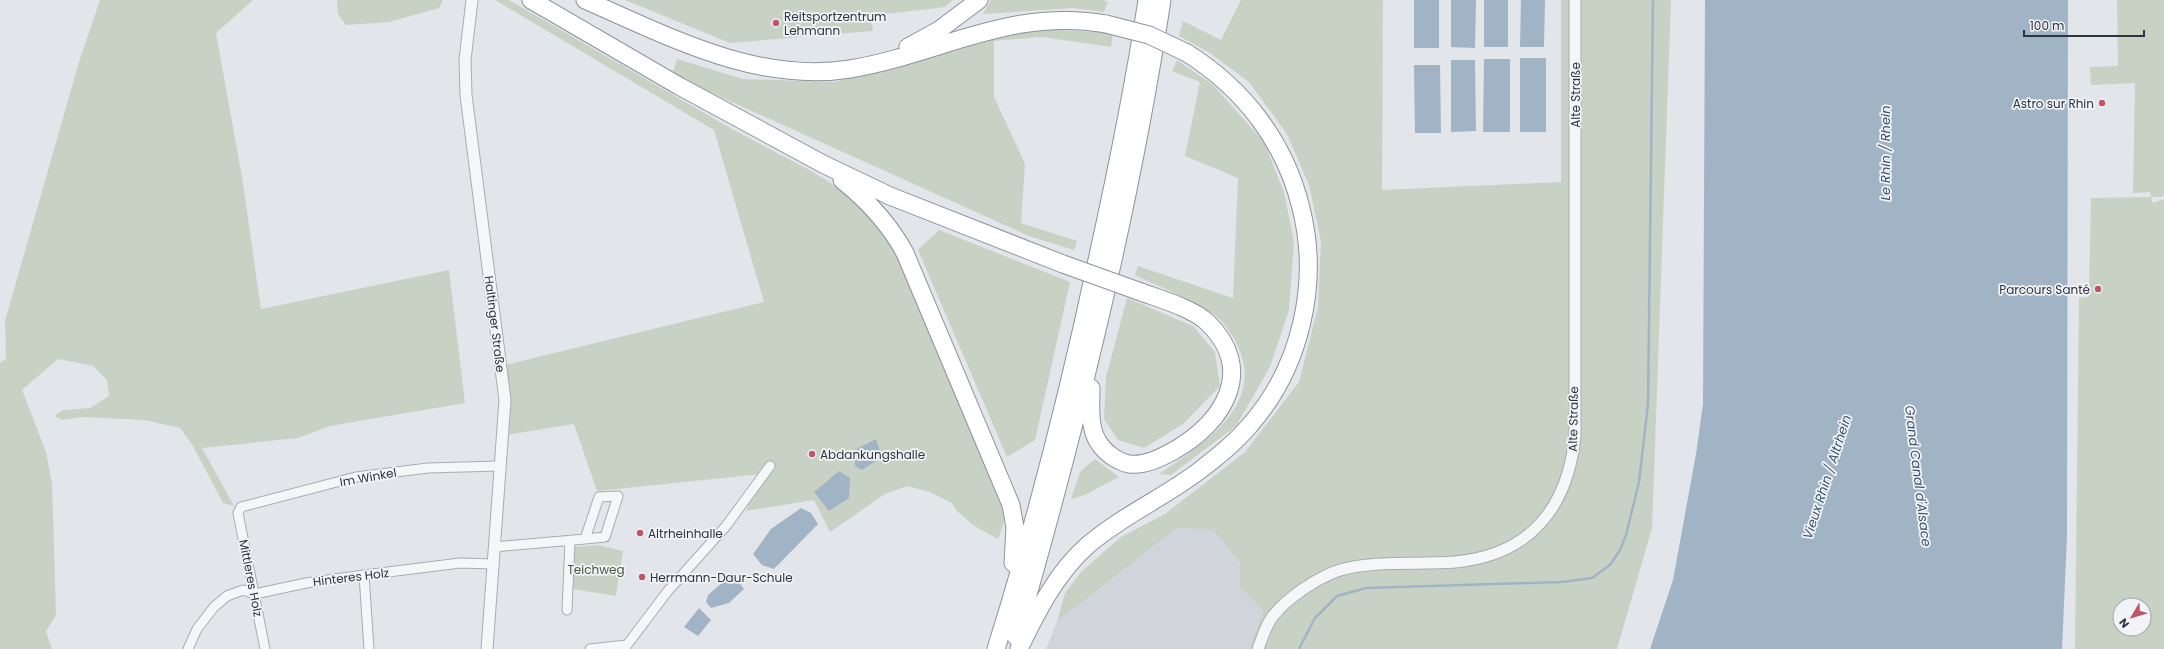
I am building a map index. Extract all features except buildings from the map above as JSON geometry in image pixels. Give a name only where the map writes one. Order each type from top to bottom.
[{"type":"highway","points":[[531,0],[679,86],[823,164],[890,196],[1062,264],[1184,309],[1205,321],[1223,342],[1230,358],[1232,372],[1231,386],[1218,413],[1194,437],[1161,458],[1130,464],[1114,458],[1101,446],[1093,430],[1091,418],[1090,363]]},
{"type":"highway","points":[[585,0],[702,49],[754,65],[798,72],[819,72],[849,69],[882,63],[967,36],[1014,24],[1070,19],[1106,24],[1149,35],[1187,53],[1225,81],[1244,100],[1265,127],[1288,169],[1298,194],[1305,223],[1308,250],[1306,299],[1301,325],[1284,374],[1251,424],[1227,449],[1197,472],[1135,512],[1088,546],[1063,574],[1042,603],[1019,649]]},
{"type":"highway","points":[[882,63],[939,30],[979,0]]},
{"type":"highway","points":[[996,649],[1039,503],[1083,328],[1109,204],[1147,0]]},
{"type":"highway","points":[[1013,649],[1052,511],[1090,363],[1142,120],[1162,0]]},
{"type":"highway","points":[[823,164],[874,208],[896,236],[1001,478],[1011,505],[1015,527],[1015,552],[1006,612]]},
{"type":"street","name":"Haltinger Straße","points":[[472,0],[465,60],[466,95],[505,400],[499,466],[487,649]]},
{"type":"street","name":"Alte Straße","points":[[1258,649],[1273,616],[1303,589],[1323,577],[1341,570],[1363,567],[1455,562],[1496,554],[1529,535],[1549,514],[1561,494],[1572,459],[1575,437],[1575,0]]},
{"type":"street","name":"Im Winkel","points":[[241,506],[356,477],[428,468],[499,466]]},
{"type":"street","points":[[590,649],[625,647],[667,592],[726,526],[770,466]]},
{"type":"street","points":[[494,547],[585,539],[605,537],[618,496],[599,497],[585,539]]},
{"type":"street","name":"Mittleres Holz","points":[[241,506],[238,513],[266,649]]},
{"type":"street","points":[[567,610],[570,540]]},
{"type":"street","name":"Hinteres Holz","points":[[188,649],[197,629],[214,607],[227,596],[243,590],[254,594],[306,583],[364,575],[460,563],[493,564]]},
{"type":"street","points":[[364,575],[369,649]]},
{"type":"shaded area","points":[[1177,528],[1213,530],[1240,563],[1240,588],[1263,611],[1249,649],[1046,649],[1057,622]]},
{"type":"green space","points":[[100,0],[253,0],[216,33],[242,177],[261,309],[449,270],[465,403],[330,426],[298,438],[202,448],[234,506],[223,503],[193,446],[180,428],[145,420],[82,417],[62,420],[54,416],[64,410],[90,408],[109,396],[107,380],[93,366],[58,359],[22,390],[46,452],[52,484],[56,615],[46,631],[52,649],[0,649],[0,363],[6,359],[5,321],[79,62]]},
{"type":"green space","points":[[337,0],[443,0],[439,8],[389,22],[346,25],[338,14]]},
{"type":"green space","points":[[495,0],[509,0],[732,129],[813,172],[851,196],[891,238],[1006,516],[998,539],[973,525],[957,511],[952,503],[930,492],[907,486],[885,494],[830,532],[814,500],[746,511],[762,474],[597,491],[574,424],[506,435],[505,365],[764,302],[714,130]]},
{"type":"green space","name":"Reitsportzentrum Lehmann","points":[[625,0],[953,0],[945,7],[870,16],[873,31],[730,43]]},
{"type":"green space","points":[[991,0],[1103,0],[1108,2],[1104,12],[1073,8],[983,14]]},
{"type":"green space","points":[[1241,0],[1383,0],[1382,190],[1561,182],[1561,0],[1671,0],[1652,528],[1617,649],[1249,649],[1263,611],[1240,588],[1240,563],[1213,530],[1177,528],[1057,622],[1065,593],[1081,572],[1121,537],[1165,514],[1245,452],[1299,382],[1318,307],[1321,241],[1309,185],[1287,134],[1249,82],[1210,53],[1179,36],[1183,21],[1221,40]]},
{"type":"green space","points":[[2117,0],[2164,0],[2164,194],[2162,197],[2151,197],[2150,192],[2133,193],[2135,83],[2091,85],[2090,67],[2118,66]]},
{"type":"green space","points":[[1043,29],[1113,33],[1111,47],[1042,37],[994,41],[994,97],[1025,164],[1021,223],[1077,241],[1074,250],[1029,236],[672,75],[677,59],[743,79],[835,82],[956,40]]},
{"type":"green space","points":[[1177,60],[1213,85],[1264,142],[1284,192],[1294,242],[1289,310],[1270,367],[1236,426],[1171,475],[1159,474],[1208,438],[1223,424],[1235,408],[1242,391],[1245,372],[1240,351],[1235,341],[1229,330],[1216,316],[1193,302],[1135,275],[1138,266],[1233,298],[1238,178],[1185,156],[1200,82],[1172,71]]},
{"type":"green space","points":[[2151,197],[2153,203],[2164,199],[2164,649],[2075,649],[2079,298],[2089,297],[2091,198]]},
{"type":"green space","points":[[939,230],[1070,282],[1035,440],[1007,457],[918,250]]},
{"type":"green space","points":[[1127,298],[1193,326],[1215,352],[1220,386],[1183,424],[1144,448],[1118,440],[1104,419],[1106,377]]},
{"type":"green space","points":[[1095,459],[1119,477],[1085,495],[1071,499],[1080,472]]},
{"type":"green space","name":"Teichweg","points":[[598,545],[623,551],[616,596],[572,589],[573,547]]},
{"type":"water","points":[[1414,0],[1439,0],[1439,48],[1414,48]]},
{"type":"water","points":[[1451,0],[1476,0],[1475,48],[1451,47]]},
{"type":"water","points":[[1484,0],[1508,0],[1508,47],[1484,47]]},
{"type":"water","points":[[1521,0],[1545,0],[1544,47],[1520,47]]},
{"type":"water","points":[[1705,0],[2068,0],[2067,536],[2062,649],[1650,649],[1673,580],[1696,454],[1703,404]]},
{"type":"water","points":[[1520,58],[1546,58],[1546,132],[1520,132]]},
{"type":"water","points":[[1484,59],[1510,59],[1510,132],[1483,132]]},
{"type":"water","points":[[1451,60],[1475,60],[1476,131],[1451,132]]},
{"type":"water","points":[[1414,65],[1440,65],[1441,133],[1415,133]]},
{"type":"water","points":[[876,439],[882,457],[862,470],[855,466],[855,450]]},
{"type":"water","points":[[839,471],[850,478],[849,498],[829,511],[814,492]]},
{"type":"water","points":[[801,508],[811,513],[818,524],[774,569],[762,565],[753,554],[771,529]]},
{"type":"water","points":[[730,576],[738,581],[744,589],[729,603],[711,608],[706,602],[708,595]]},
{"type":"water","points":[[699,608],[711,620],[698,636],[684,627]]},
{"type":"waterway","points":[[1299,649],[1315,618],[1337,596],[1366,588],[1562,582],[1592,578],[1610,565],[1620,550],[1626,535],[1639,482],[1648,404],[1653,0]]},
{"type":"place","name":"Reitsportzentrum Lehmann","points":[[776,23]]},
{"type":"place","name":"Astro sur Rhin","points":[[2102,103]]},
{"type":"place","name":"Parcours Santé","points":[[2098,289]]},
{"type":"place","name":"Abdankungshalle","points":[[812,454]]},
{"type":"place","name":"Altrheinhalle","points":[[640,533]]},
{"type":"place","name":"Herrmann-Daur-Schule","points":[[642,577]]},
{"type":"water label","name":"Le Rhin / Rhein","points":[[1885,153]]},
{"type":"water label","name":"Grand Canal d'Alsace","points":[[1918,476]]},
{"type":"water label","name":"Vieux Rhin / Altrhein","points":[[1827,477]]}]
